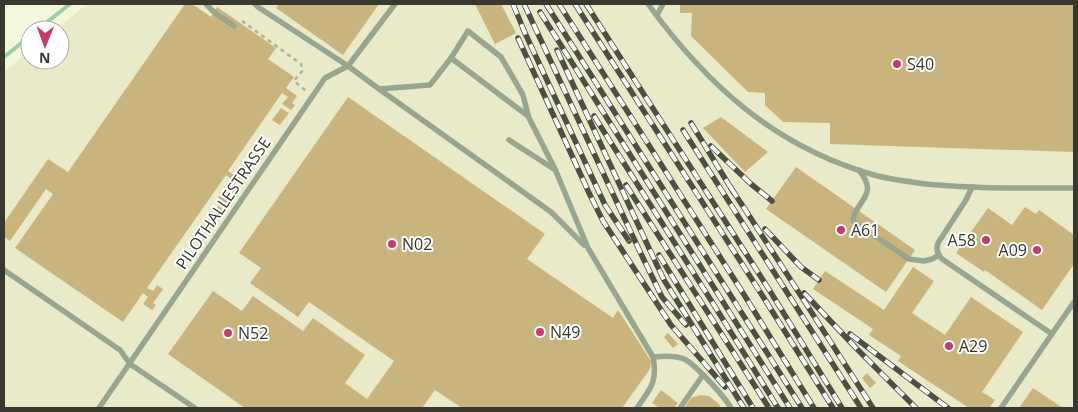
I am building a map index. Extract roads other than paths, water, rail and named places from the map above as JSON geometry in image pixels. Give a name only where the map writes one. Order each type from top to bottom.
[{"type":"lane","points":[[206,4],[234,26]]},
{"type":"lane","points":[[255,4],[348,66],[551,212],[588,248]]},
{"type":"lane","points":[[348,66],[395,4]]},
{"type":"lane","points":[[648,4],[708,76],[733,99],[761,121],[799,145],[835,161],[874,175],[920,183],[972,187],[1074,188]]},
{"type":"lane","points":[[657,15],[663,4]]},
{"type":"lane","points":[[430,85],[451,58],[468,31],[501,57],[523,94],[528,116],[555,169],[588,248],[653,357],[654,372],[652,386],[638,408]]},
{"type":"lane","points":[[451,58],[528,116]]},
{"type":"lane","name":"PILOTHALLESTRASSE","points":[[99,408],[325,78],[348,66]]},
{"type":"lane","points":[[379,89],[430,85],[437,90]]},
{"type":"lane","points":[[509,140],[555,169]]},
{"type":"lane","points":[[858,169],[867,184],[867,192],[865,200],[853,217],[854,222],[909,259],[924,261],[939,255]]},
{"type":"lane","points":[[972,187],[966,200],[938,243],[939,255],[942,259],[1052,334]]},
{"type":"lane","points":[[4,270],[120,350],[130,364],[195,408]]},
{"type":"lane","points":[[1001,408],[1074,302]]},
{"type":"lane","points":[[653,357],[668,356],[686,359],[728,402],[731,408]]},
{"type":"lane","points":[[680,408],[703,375]]},
{"type":"waterway","points":[[50,20],[70,4]]},
{"type":"waterway","points":[[4,57],[20,44]]},
{"type":"railway","points":[[513,4],[605,205],[629,241]]},
{"type":"railway","points":[[524,4],[662,297],[686,325]]},
{"type":"railway","points":[[546,4],[802,408]]},
{"type":"railway","points":[[559,4],[814,408]]},
{"type":"railway","points":[[575,4],[833,408]]},
{"type":"railway","points":[[586,4],[770,291],[842,408]]},
{"type":"railway","points":[[540,12],[790,408]]},
{"type":"railway","points":[[518,38],[603,221],[671,325],[725,387]]},
{"type":"railway","points":[[557,50],[664,280],[744,408]]},
{"type":"railway","points":[[594,116],[778,408]]},
{"type":"railway","points":[[691,123],[734,193]]},
{"type":"railway","points":[[683,130],[861,408]]},
{"type":"railway","points":[[711,146],[772,201]]},
{"type":"railway","points":[[626,185],[769,408]]},
{"type":"railway","points":[[731,188],[873,408]]},
{"type":"railway","points":[[765,229],[801,267],[819,280]]},
{"type":"railway","points":[[659,255],[753,408]]},
{"type":"railway","points":[[804,293],[916,408]]},
{"type":"railway","points":[[850,334],[948,408]]},
{"type":"place","name":"S40","points":[[897,64]]},
{"type":"place","name":"A61","points":[[841,230]]},
{"type":"place","name":"A58","points":[[986,240]]},
{"type":"place","name":"N02","points":[[392,244]]},
{"type":"place","name":"A09","points":[[1037,250]]},
{"type":"place","name":"N49","points":[[540,332]]},
{"type":"place","name":"N52","points":[[228,333]]},
{"type":"place","name":"A29","points":[[949,346]]}]
